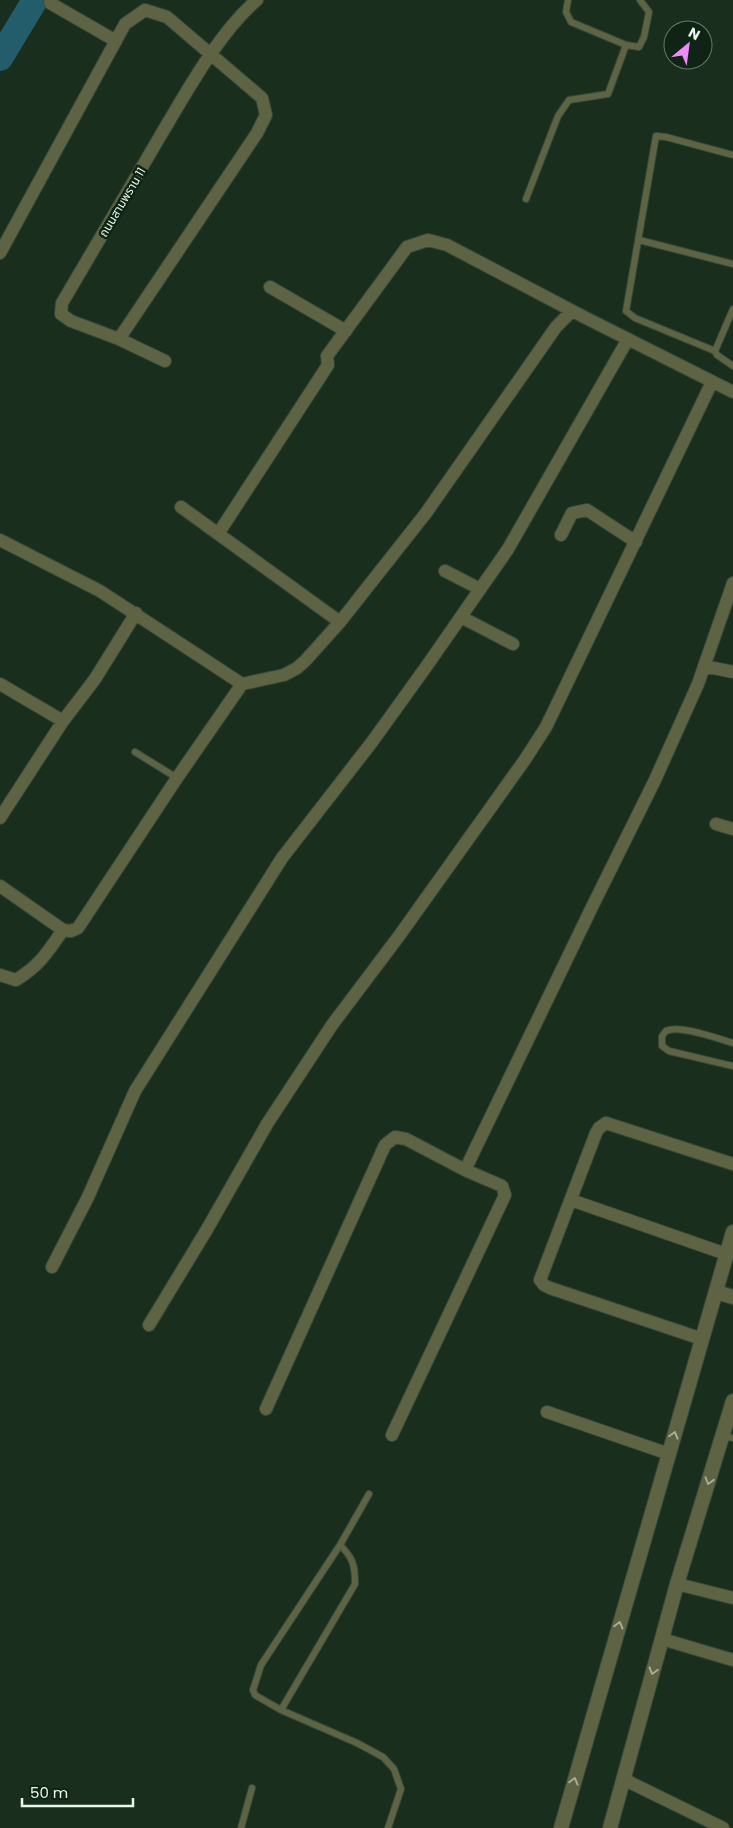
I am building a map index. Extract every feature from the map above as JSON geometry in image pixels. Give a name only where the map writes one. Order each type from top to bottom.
[{"type":"street","name":"ถนนสามพราน 11","points":[[165,361],[119,339],[71,322],[61,314],[62,303],[178,106],[242,12],[257,0]]},
{"type":"street","points":[[50,3],[116,41]]},
{"type":"street","points":[[0,253],[125,24],[145,10],[167,17],[262,98],[266,115],[257,133],[119,339]]},
{"type":"street","points":[[218,534],[328,365],[327,356],[407,247],[428,240],[447,245],[572,311],[733,392]]},
{"type":"street","points":[[270,287],[346,331]]},
{"type":"street","points":[[0,886],[63,930],[71,931],[78,928],[177,778],[242,684],[284,675],[306,661],[340,622],[426,513],[556,327],[572,311]]},
{"type":"street","points":[[52,1267],[88,1197],[136,1091],[282,858],[372,742],[508,549],[628,339]]},
{"type":"street","points":[[149,1325],[206,1231],[267,1124],[332,1025],[399,936],[524,761],[546,727],[712,382]]},
{"type":"street","points":[[180,507],[340,622]]},
{"type":"street","points":[[561,535],[572,513],[587,510],[636,542]]},
{"type":"street","points":[[0,540],[100,590],[242,684]]},
{"type":"street","points":[[445,571],[480,588]]},
{"type":"street","points":[[465,1170],[655,780],[704,666],[733,583]]},
{"type":"street","points":[[0,818],[63,721],[95,679],[136,613]]},
{"type":"street","points":[[461,617],[512,644]]},
{"type":"street","points":[[704,666],[733,672]]},
{"type":"street","points":[[0,684],[63,721]]},
{"type":"street","points":[[716,824],[733,829]]},
{"type":"street","points":[[0,975],[16,980],[29,972],[44,958],[63,930]]},
{"type":"street","points":[[702,1340],[550,1288],[540,1280],[596,1133],[606,1123],[733,1164]]},
{"type":"street","points":[[266,1409],[385,1145],[395,1137],[406,1139],[465,1170],[502,1186],[504,1195],[503,1201],[392,1435]]},
{"type":"street","points":[[571,1200],[726,1254]]},
{"type":"street","points":[[561,1828],[733,1232]]},
{"type":"street","points":[[716,1292],[733,1297]]},
{"type":"street","points":[[610,1828],[677,1584],[728,1437],[733,1401]]},
{"type":"street","points":[[547,1412],[669,1454]]},
{"type":"street","points":[[677,1584],[733,1598]]},
{"type":"street","points":[[662,1639],[733,1660]]},
{"type":"street","points":[[623,1779],[723,1828]]},
{"type":"lane","points":[[568,0],[566,12],[571,22],[626,46],[639,46],[644,37],[649,12],[640,0]]},
{"type":"lane","points":[[526,199],[558,116],[569,100],[608,94],[626,46]]},
{"type":"lane","points":[[733,155],[656,136],[626,311],[635,318],[715,351],[717,355],[733,366]]},
{"type":"lane","points":[[639,240],[733,264]]},
{"type":"lane","points":[[715,351],[733,309]]},
{"type":"lane","points":[[135,752],[177,778]]},
{"type":"lane","points":[[733,1043],[673,1028],[666,1031],[662,1040],[662,1046],[669,1051],[733,1066]]},
{"type":"lane","points":[[369,1494],[340,1545],[261,1666],[253,1690],[255,1695],[281,1710],[357,1743],[383,1757],[394,1769],[402,1789],[388,1828]]},
{"type":"lane","points":[[281,1710],[354,1584],[355,1568],[350,1554],[340,1545]]},
{"type":"lane","points":[[241,1828],[252,1788]]},
{"type":"waterway","points":[[0,58],[35,0]]}]
